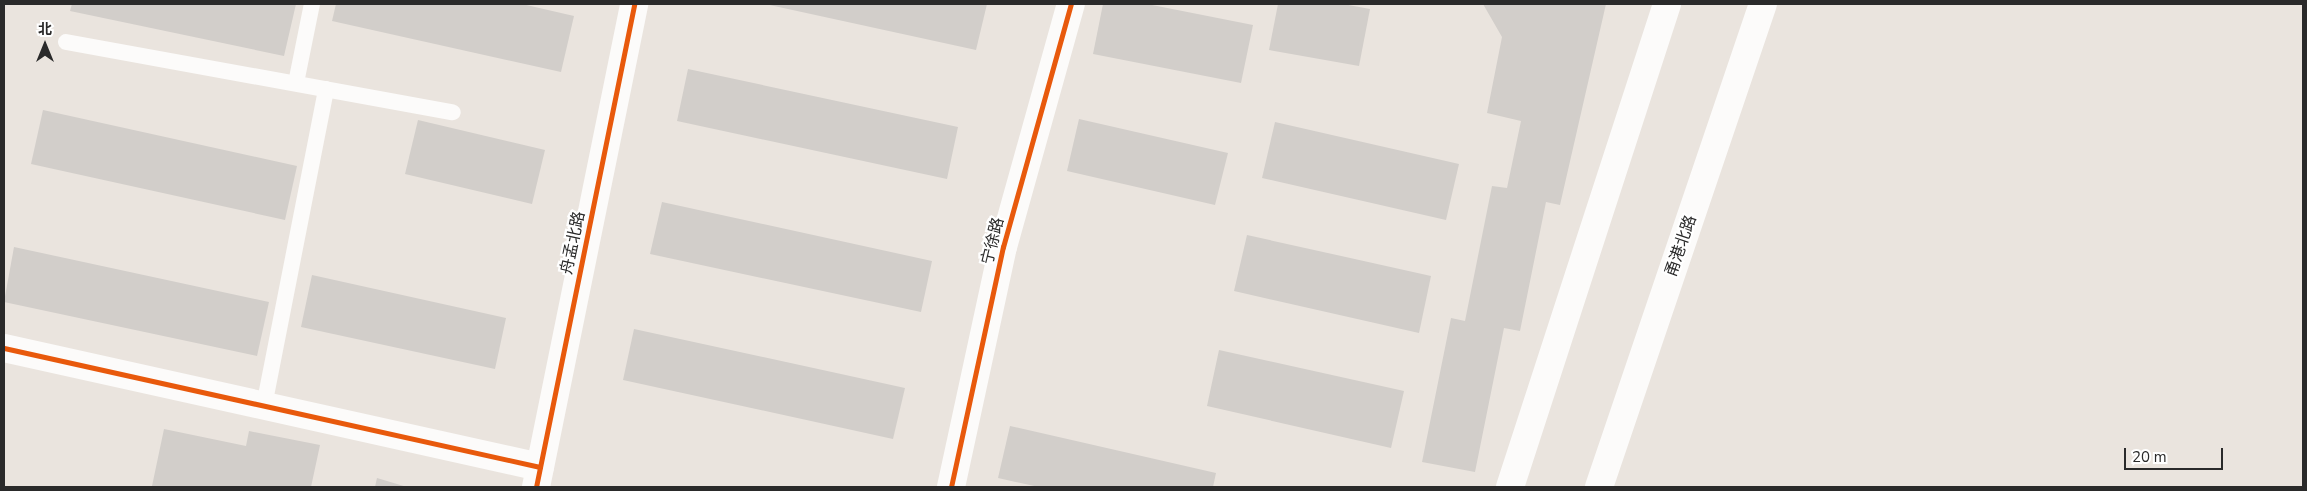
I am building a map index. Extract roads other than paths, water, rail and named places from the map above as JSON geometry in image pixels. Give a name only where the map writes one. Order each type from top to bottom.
[{"type":"street","name":"舟孟北路","points":[[538,477],[634,4]]},
{"type":"street","name":"宁徐路","points":[[951,487],[1003,247],[1071,4]]},
{"type":"street","points":[[1510,487],[1667,4]]},
{"type":"street","name":"甬港北路","points":[[1599,487],[1763,4]]},
{"type":"street","points":[[4,348],[264,406],[538,477]]},
{"type":"lane","points":[[296,83],[312,4]]},
{"type":"lane","points":[[66,42],[453,112]]},
{"type":"lane","points":[[264,406],[326,89]]}]
